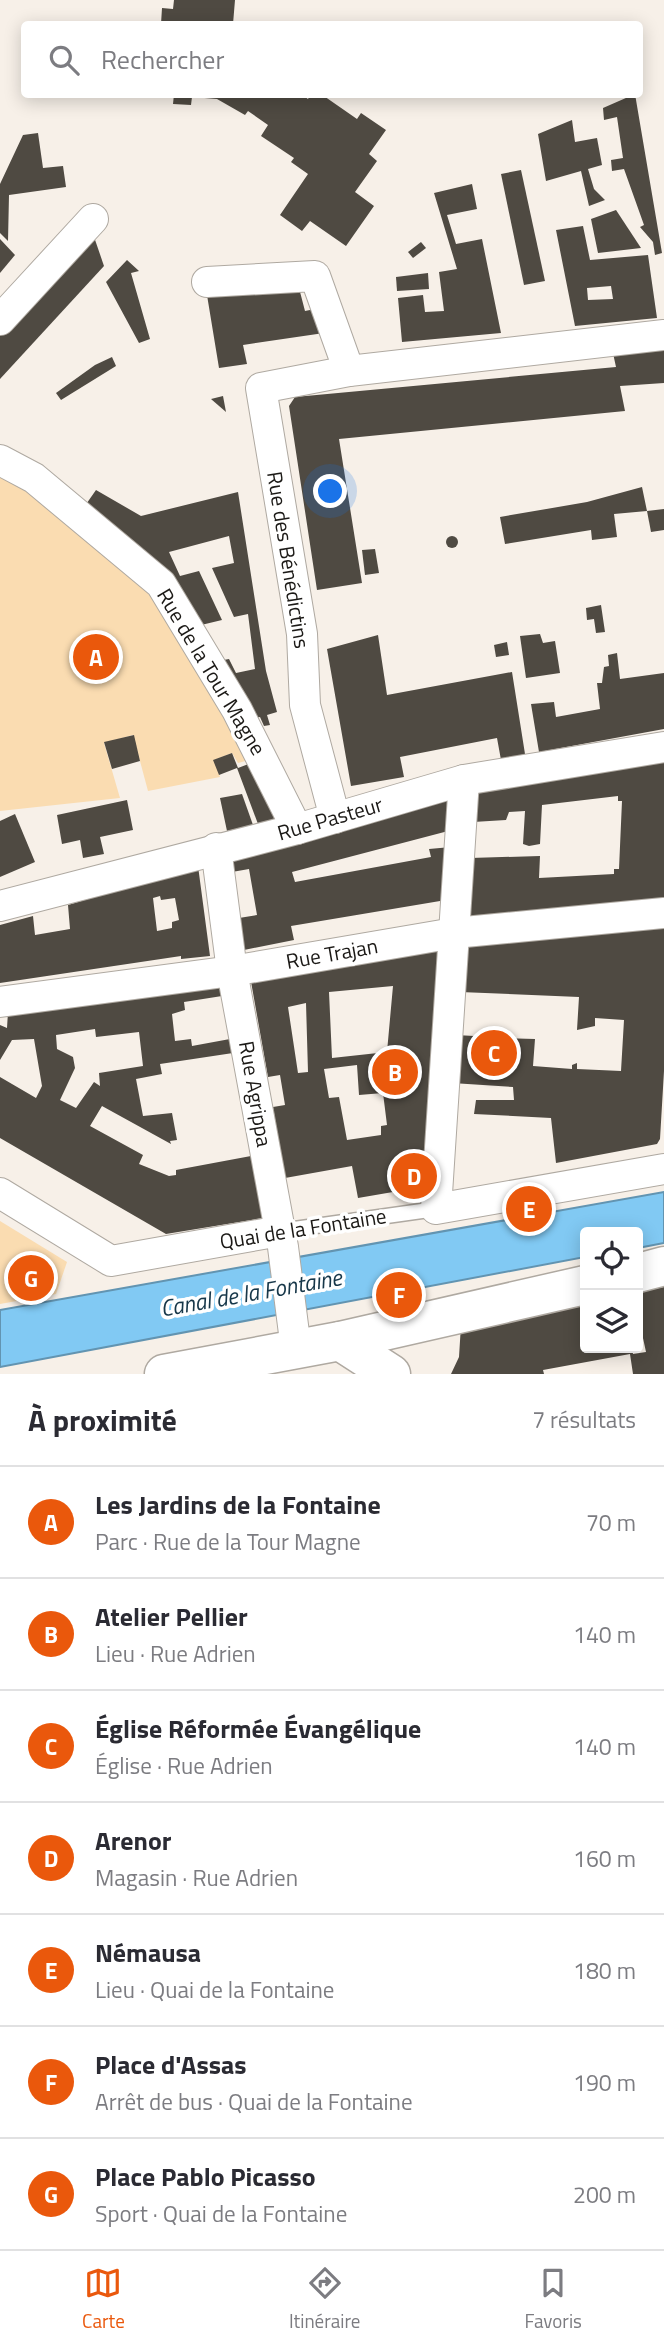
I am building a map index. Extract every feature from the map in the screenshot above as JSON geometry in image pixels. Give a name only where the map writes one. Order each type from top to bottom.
[{"type":"street","points":[[0,320],[93,219]]},
{"type":"street","points":[[207,282],[315,276],[349,371]]},
{"type":"street","name":"Rue des Bénédictins","points":[[335,818],[305,705],[302,634],[261,388],[349,371],[664,335]]},
{"type":"street","name":"Rue de la Tour Magne","points":[[0,460],[34,478],[161,584],[237,710],[297,829]]},
{"type":"street","name":"Rue Pasteur","points":[[0,906],[297,829],[464,780],[664,747]]},
{"type":"street","points":[[436,1209],[464,780]]},
{"type":"street","name":"Rue Agrippa","points":[[216,848],[233,971],[282,1239],[296,1344]]},
{"type":"street","name":"Rue Trajan","points":[[0,1002],[233,971],[454,933],[664,913]]},
{"type":"street","name":"Quai de la Fontaine","points":[[436,1209],[664,1169]]},
{"type":"street","name":"Quai de la Fontaine","points":[[0,1193],[111,1261],[282,1239]]},
{"type":"street","points":[[643,1272],[664,1266]]},
{"type":"street","points":[[164,1374],[248,1366],[296,1344],[340,1341],[580,1286]]},
{"type":"street","points":[[340,1341],[391,1374]]},
{"type":"lane","name":"Quai de la Fontaine","points":[[282,1239],[436,1209]]},
{"type":"shaded area","points":[[0,471],[143,579],[257,758],[238,763],[232,753],[214,760],[220,777],[148,791],[133,735],[104,743],[120,798],[0,811]]},
{"type":"shaded area","points":[[0,1221],[67,1262],[56,1294],[0,1304]]},
{"type":"water","name":"Canal de la Fontaine","points":[[664,1192],[664,1243],[643,1247],[643,1227],[580,1227],[580,1258],[0,1367],[0,1310]]},
{"type":"building","points":[[174,0],[235,0],[233,21],[161,21],[162,8],[173,9]]},
{"type":"building","points":[[174,98],[192,98],[191,105],[173,104]]},
{"type":"building","points":[[204,98],[327,98],[357,119],[361,113],[386,130],[369,154],[377,161],[355,192],[374,206],[346,246],[310,221],[302,231],[280,215],[308,174],[291,162],[294,158],[261,136],[268,125],[248,111],[245,115],[217,99]]},
{"type":"building","points":[[626,98],[636,98],[662,253],[655,255],[653,242],[640,227],[644,225],[624,169],[612,171],[611,160],[623,158],[617,117],[604,120],[603,108]]},
{"type":"building","points":[[572,120],[575,142],[597,138],[602,165],[588,169],[594,189],[605,200],[589,206],[581,171],[546,181],[538,134]]},
{"type":"building","points":[[38,133],[43,168],[63,166],[66,187],[9,195],[8,241],[0,233],[0,184],[23,135]]},
{"type":"building","points":[[521,170],[545,281],[524,285],[501,174]]},
{"type":"building","points":[[472,184],[477,209],[447,215],[456,244],[482,239],[501,333],[402,342],[398,298],[423,295],[425,312],[444,311],[439,272],[457,269],[434,193]]},
{"type":"building","points":[[616,210],[641,248],[598,253],[591,219]]},
{"type":"building","points":[[583,226],[590,260],[648,255],[657,318],[575,326],[556,230]],"holes":[[[611,286],[613,299],[588,300],[587,288]]]},
{"type":"building","points":[[92,231],[104,266],[0,379],[0,329]]},
{"type":"building","points":[[0,239],[15,255],[0,273]]},
{"type":"building","points":[[421,242],[426,248],[413,258],[408,252]]},
{"type":"building","points":[[127,260],[139,271],[131,273],[150,339],[139,343],[106,282]]},
{"type":"building","points":[[428,273],[429,289],[397,291],[396,277]]},
{"type":"building","points":[[299,288],[305,311],[315,309],[324,333],[243,345],[247,364],[219,368],[206,289]]},
{"type":"building","points":[[664,340],[664,383],[620,386],[625,411],[339,439],[362,583],[317,590],[289,406],[295,397],[616,367],[611,344]]},
{"type":"building","points":[[112,357],[116,366],[61,400],[56,393],[95,365]]},
{"type":"building","points":[[223,396],[226,412],[211,399]]},
{"type":"building","points":[[642,487],[647,511],[614,514],[617,537],[592,540],[591,530],[505,544],[500,517],[587,502]]},
{"type":"building","points":[[96,490],[141,516],[238,492],[266,671],[277,712],[267,715],[270,725],[264,726],[260,717],[250,719],[218,661],[229,659],[236,673],[255,669],[248,614],[234,617],[212,568],[234,563],[229,536],[169,552],[180,576],[199,571],[222,620],[197,626],[82,510]]},
{"type":"building","points":[[664,509],[664,530],[651,532],[647,511]]},
{"type":"building","points":[[452,536],[458,542],[452,548],[446,542]]},
{"type":"building","points":[[375,549],[379,573],[365,575],[362,550]]},
{"type":"building","points":[[601,605],[605,632],[596,633],[594,619],[587,620],[586,608]]},
{"type":"building","points":[[540,634],[543,643],[555,641],[560,673],[526,678],[520,636]]},
{"type":"building","points":[[378,635],[387,695],[512,672],[525,754],[501,760],[497,738],[400,757],[404,777],[351,786],[327,649]]},
{"type":"building","points":[[507,642],[509,655],[496,657],[494,645]]},
{"type":"building","points":[[617,653],[620,679],[664,673],[664,729],[539,752],[531,704],[554,702],[556,717],[600,709],[597,683],[602,683],[604,667],[609,666],[608,655]]},
{"type":"building","points":[[134,735],[140,761],[112,769],[104,742]]},
{"type":"building","points":[[232,753],[238,768],[259,760],[285,819],[258,824],[237,768],[219,775],[213,760]]},
{"type":"building","points":[[664,759],[664,903],[465,917],[470,858],[540,856],[539,878],[614,874],[614,869],[619,869],[622,801],[618,801],[618,796],[542,805],[540,844],[529,846],[523,844],[525,811],[509,812],[506,820],[473,822],[475,788]]},
{"type":"building","points":[[242,794],[253,825],[227,831],[220,798]]},
{"type":"building","points":[[454,796],[452,830],[292,872],[295,882],[431,857],[429,849],[451,847],[446,900],[291,926],[294,940],[244,950],[239,918],[257,915],[249,869],[232,872],[230,856]]},
{"type":"building","points":[[127,800],[133,830],[100,837],[104,854],[83,858],[80,840],[62,844],[57,815]]},
{"type":"building","points":[[15,814],[35,862],[0,877],[0,821]]},
{"type":"building","points":[[198,866],[210,956],[181,959],[181,956],[0,983],[0,925],[33,916],[35,935],[70,929],[68,905]],"holes":[[[160,896],[161,900],[175,898],[179,920],[172,922],[172,928],[157,931],[153,898]]]},
{"type":"building","points":[[664,924],[664,1071],[660,1139],[657,1144],[556,1163],[551,1118],[474,1114],[476,1100],[514,1100],[513,1087],[452,1083],[456,1035],[492,1037],[492,1032],[501,1033],[500,1038],[535,1039],[533,1066],[572,1069],[572,1065],[577,1063],[577,1069],[621,1071],[624,1020],[595,1018],[595,1026],[577,1030],[579,997],[460,992],[464,937]]},
{"type":"building","points":[[441,948],[422,1187],[358,1198],[352,1166],[285,1178],[273,1107],[285,1105],[280,1075],[268,1077],[250,976]],"holes":[[[393,986],[387,1052],[332,1058],[329,992]],[[306,1003],[308,1072],[298,1073],[288,1007]],[[357,1065],[359,1095],[383,1093],[387,1125],[381,1126],[381,1135],[347,1140],[339,1097],[329,1098],[324,1069]]]},
{"type":"building","points":[[220,980],[222,996],[184,1002],[185,1010],[172,1014],[175,1041],[191,1039],[192,1046],[230,1039],[233,1053],[160,1064],[162,1074],[136,1079],[143,1116],[172,1113],[177,1140],[170,1141],[171,1144],[102,1106],[90,1126],[143,1155],[139,1164],[169,1176],[176,1175],[176,1170],[251,1156],[263,1218],[166,1234],[0,1138],[0,1077],[36,1098],[42,1086],[34,1039],[12,1040],[0,1060],[0,1025],[7,1028],[8,1012]],"holes":[[[95,1029],[96,1037],[139,1032],[143,1066],[99,1073],[100,1086],[94,1082],[76,1108],[60,1100],[75,1068],[73,1057],[57,1049],[56,1035]]]},
{"type":"building","points":[[664,1287],[664,1374],[633,1374],[630,1354],[543,1370],[544,1374],[451,1374],[459,1357],[461,1325],[580,1303],[580,1353],[646,1352],[643,1338],[643,1291]]},
{"type":"place","name":"Les Jardins de la Fontaine","points":[[96,657]]},
{"type":"place","name":"Église Réformée Évangélique","points":[[494,1053]]},
{"type":"place","name":"Atelier Pellier","points":[[395,1072]]},
{"type":"place","name":"Arenor","points":[[414,1176]]},
{"type":"place","name":"Némausa","points":[[529,1209]]},
{"type":"place","name":"Place Pablo Picasso","points":[[31,1278]]},
{"type":"place","name":"Place d'Assas","points":[[399,1295]]}]
